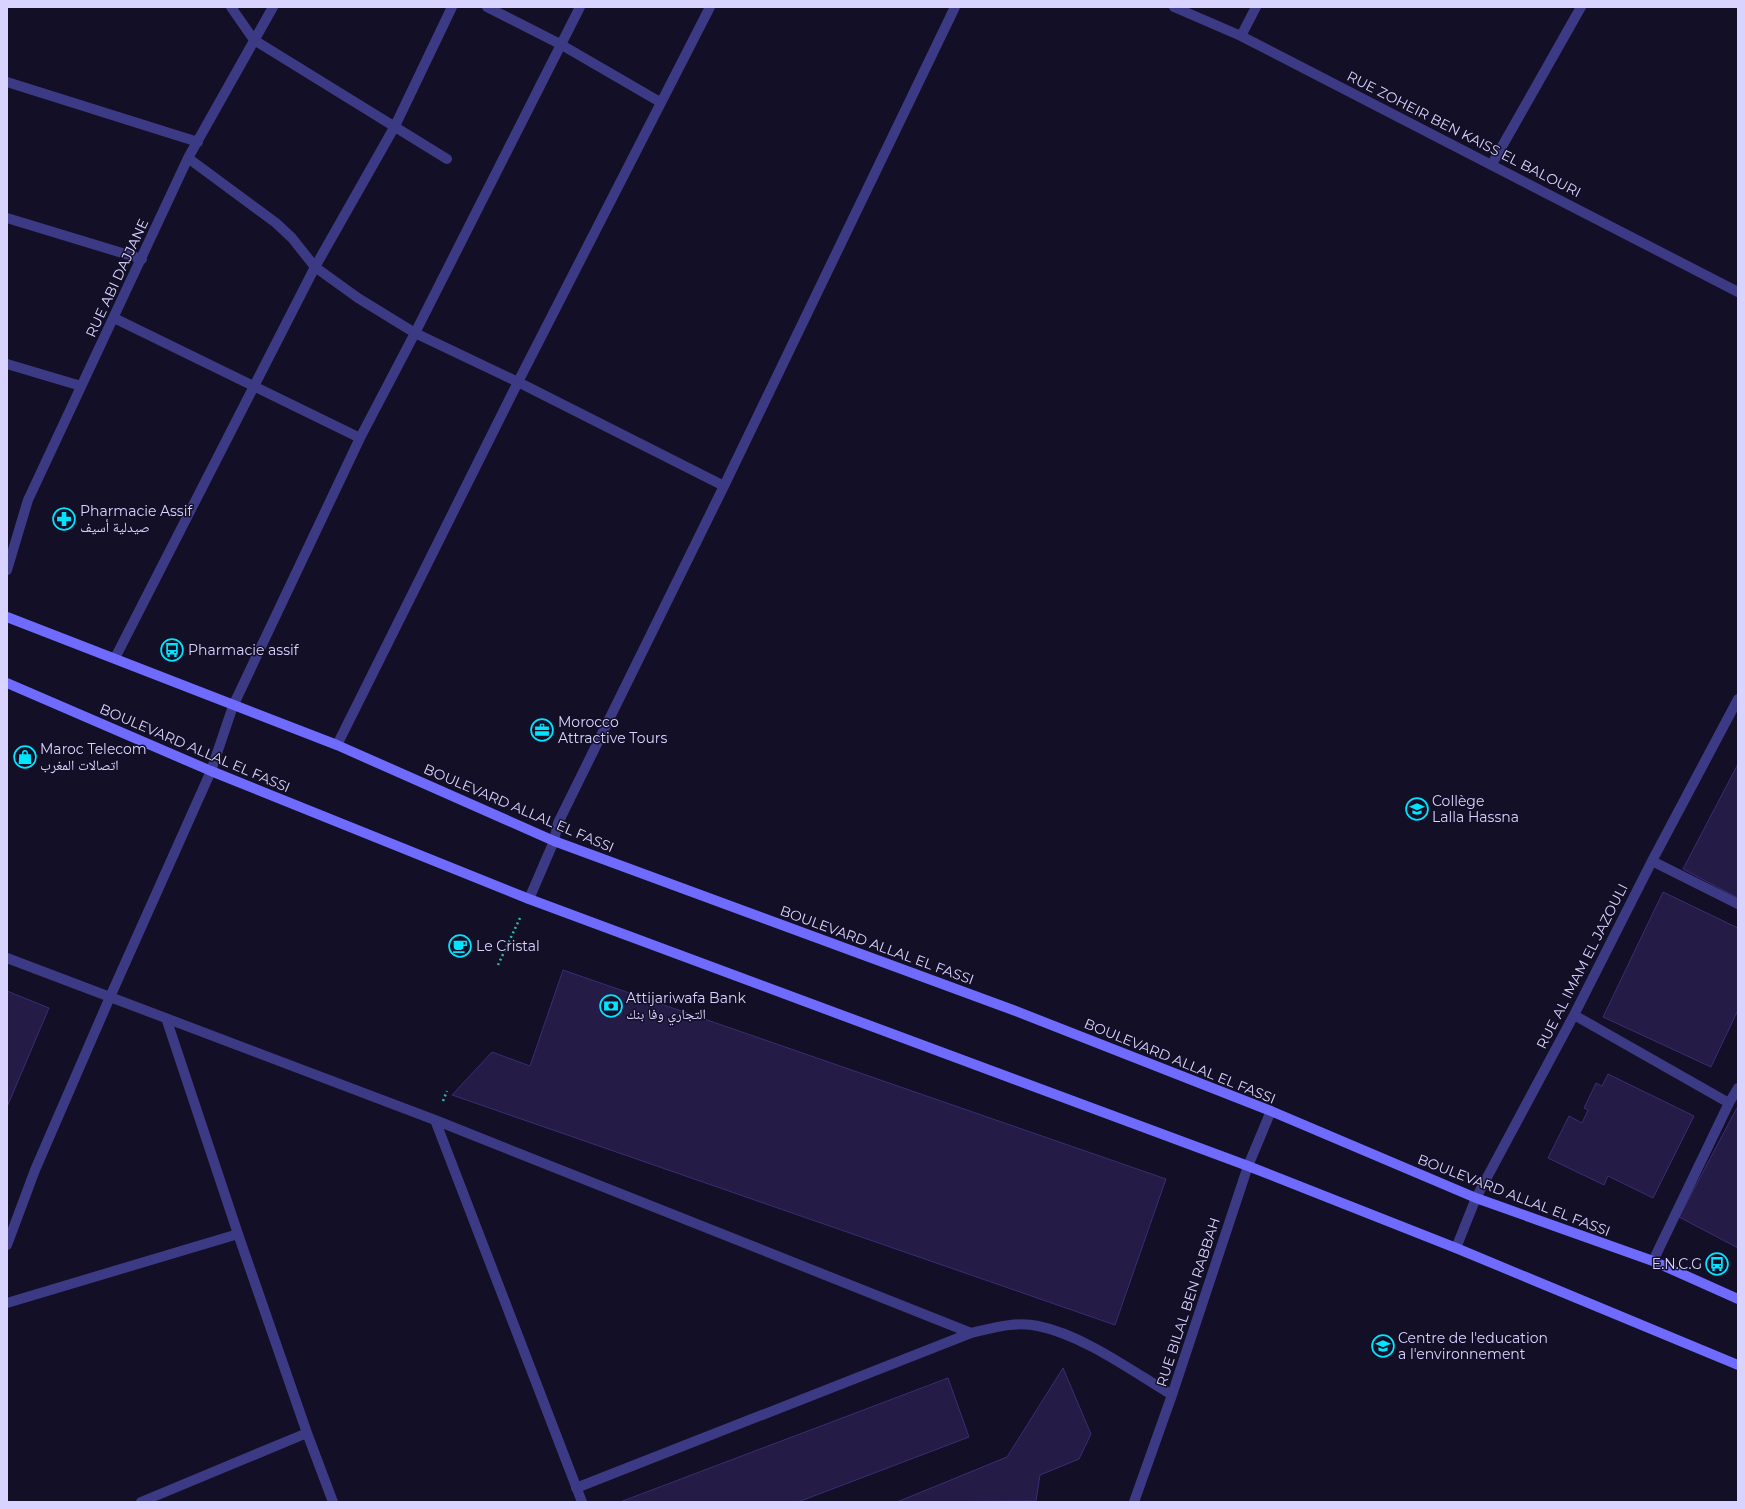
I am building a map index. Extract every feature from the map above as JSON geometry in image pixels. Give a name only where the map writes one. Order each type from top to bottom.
[{"type":"main road","name":"BOULEVARD ALLAL EL FASSI","points":[[7,618],[115,658],[233,706],[337,745],[554,841],[1014,1010],[1271,1111],[1476,1198],[1653,1262],[1738,1299]]},
{"type":"main road","name":"BOULEVARD ALLAL EL FASSI","points":[[7,683],[211,771],[529,899],[1248,1166],[1456,1248],[1738,1365]]},
{"type":"street","points":[[231,7],[254,40],[447,159]]},
{"type":"street","name":"RUE ABI DAJJANE","points":[[7,570],[28,500],[188,158],[273,7]]},
{"type":"street","points":[[115,658],[315,267],[395,126],[452,7]]},
{"type":"street","points":[[486,7],[560,44],[660,102]]},
{"type":"street","points":[[7,1245],[34,1170],[211,771],[233,706],[360,438],[415,333],[580,7]]},
{"type":"street","points":[[337,745],[518,382],[660,102],[710,7]]},
{"type":"street","points":[[529,899],[554,841],[558,823],[724,486],[954,7]]},
{"type":"street","name":"RUE ZOHEIR BEN KAISS EL BALOURI","points":[[1174,7],[1241,36],[1738,292]]},
{"type":"street","points":[[1241,36],[1256,7]]},
{"type":"street","points":[[1492,164],[1581,7]]},
{"type":"street","points":[[7,82],[198,142]]},
{"type":"street","points":[[188,158],[276,223],[292,238],[315,267],[358,298],[415,333],[518,382],[724,486]]},
{"type":"street","points":[[7,218],[142,259]]},
{"type":"street","points":[[114,318],[360,438]]},
{"type":"street","points":[[7,364],[81,386]]},
{"type":"street","name":"RUE AL IMAM EL JAZOULI","points":[[1456,1248],[1476,1198],[1574,1015],[1652,861],[1738,699]]},
{"type":"street","points":[[1652,861],[1738,904]]},
{"type":"street","points":[[7,958],[435,1120],[972,1333]]},
{"type":"street","points":[[1574,1015],[1729,1103]]},
{"type":"street","points":[[166,1018],[238,1234],[307,1433],[334,1502]]},
{"type":"street","points":[[1653,1262],[1729,1103],[1738,1088]]},
{"type":"street","name":"RUE BILAL BEN RABBAH","points":[[1134,1502],[1172,1395],[1248,1166],[1271,1111]]},
{"type":"street","points":[[435,1120],[582,1502]]},
{"type":"street","points":[[7,1303],[238,1234]]},
{"type":"street","points":[[576,1488],[972,1333],[1006,1325],[1038,1326],[1067,1336],[1098,1350],[1172,1395]]},
{"type":"street","points":[[141,1502],[307,1433]]},
{"type":"path","points":[[498,965],[529,899]]},
{"type":"building","points":[[1738,764],[1738,898],[1683,869]]},
{"type":"building","points":[[1663,892],[1738,928],[1738,1010],[1711,1067],[1603,1017]]},
{"type":"building","points":[[563,970],[1166,1179],[1115,1325],[452,1095],[492,1052],[530,1066]]},
{"type":"building","points":[[7,991],[49,1008],[7,1107]]},
{"type":"building","points":[[1608,1074],[1694,1116],[1653,1198],[1608,1176],[1604,1185],[1548,1158],[1569,1116],[1582,1123],[1588,1110],[1584,1108],[1596,1083],[1602,1086]]},
{"type":"building","points":[[1738,1106],[1738,1248],[1679,1217]]},
{"type":"building","points":[[1063,1368],[1091,1434],[1079,1459],[1040,1475],[1036,1501],[897,1502],[1007,1457]]},
{"type":"building","points":[[948,1378],[969,1437],[798,1502],[620,1502]]},
{"type":"place","name":"Pharmacie Assif صيدلية أسيف","points":[[64,519]]},
{"type":"place","name":"Pharmacie assif","points":[[172,650]]},
{"type":"place","name":"Morocco Attractive Tours","points":[[542,730]]},
{"type":"place","name":"Maroc Telecom اتصالات المغرب","points":[[25,757]]},
{"type":"place","name":"Collège Lalla Hassna","points":[[1417,809]]},
{"type":"place","name":"Le Cristal","points":[[460,946]]},
{"type":"place","name":"Attijariwafa Bank التجاري وفا بنك","points":[[611,1006]]},
{"type":"place","name":"E.N.C.G","points":[[1717,1264]]},
{"type":"place","name":"Centre de l'education a l'environnement","points":[[1383,1346]]}]
